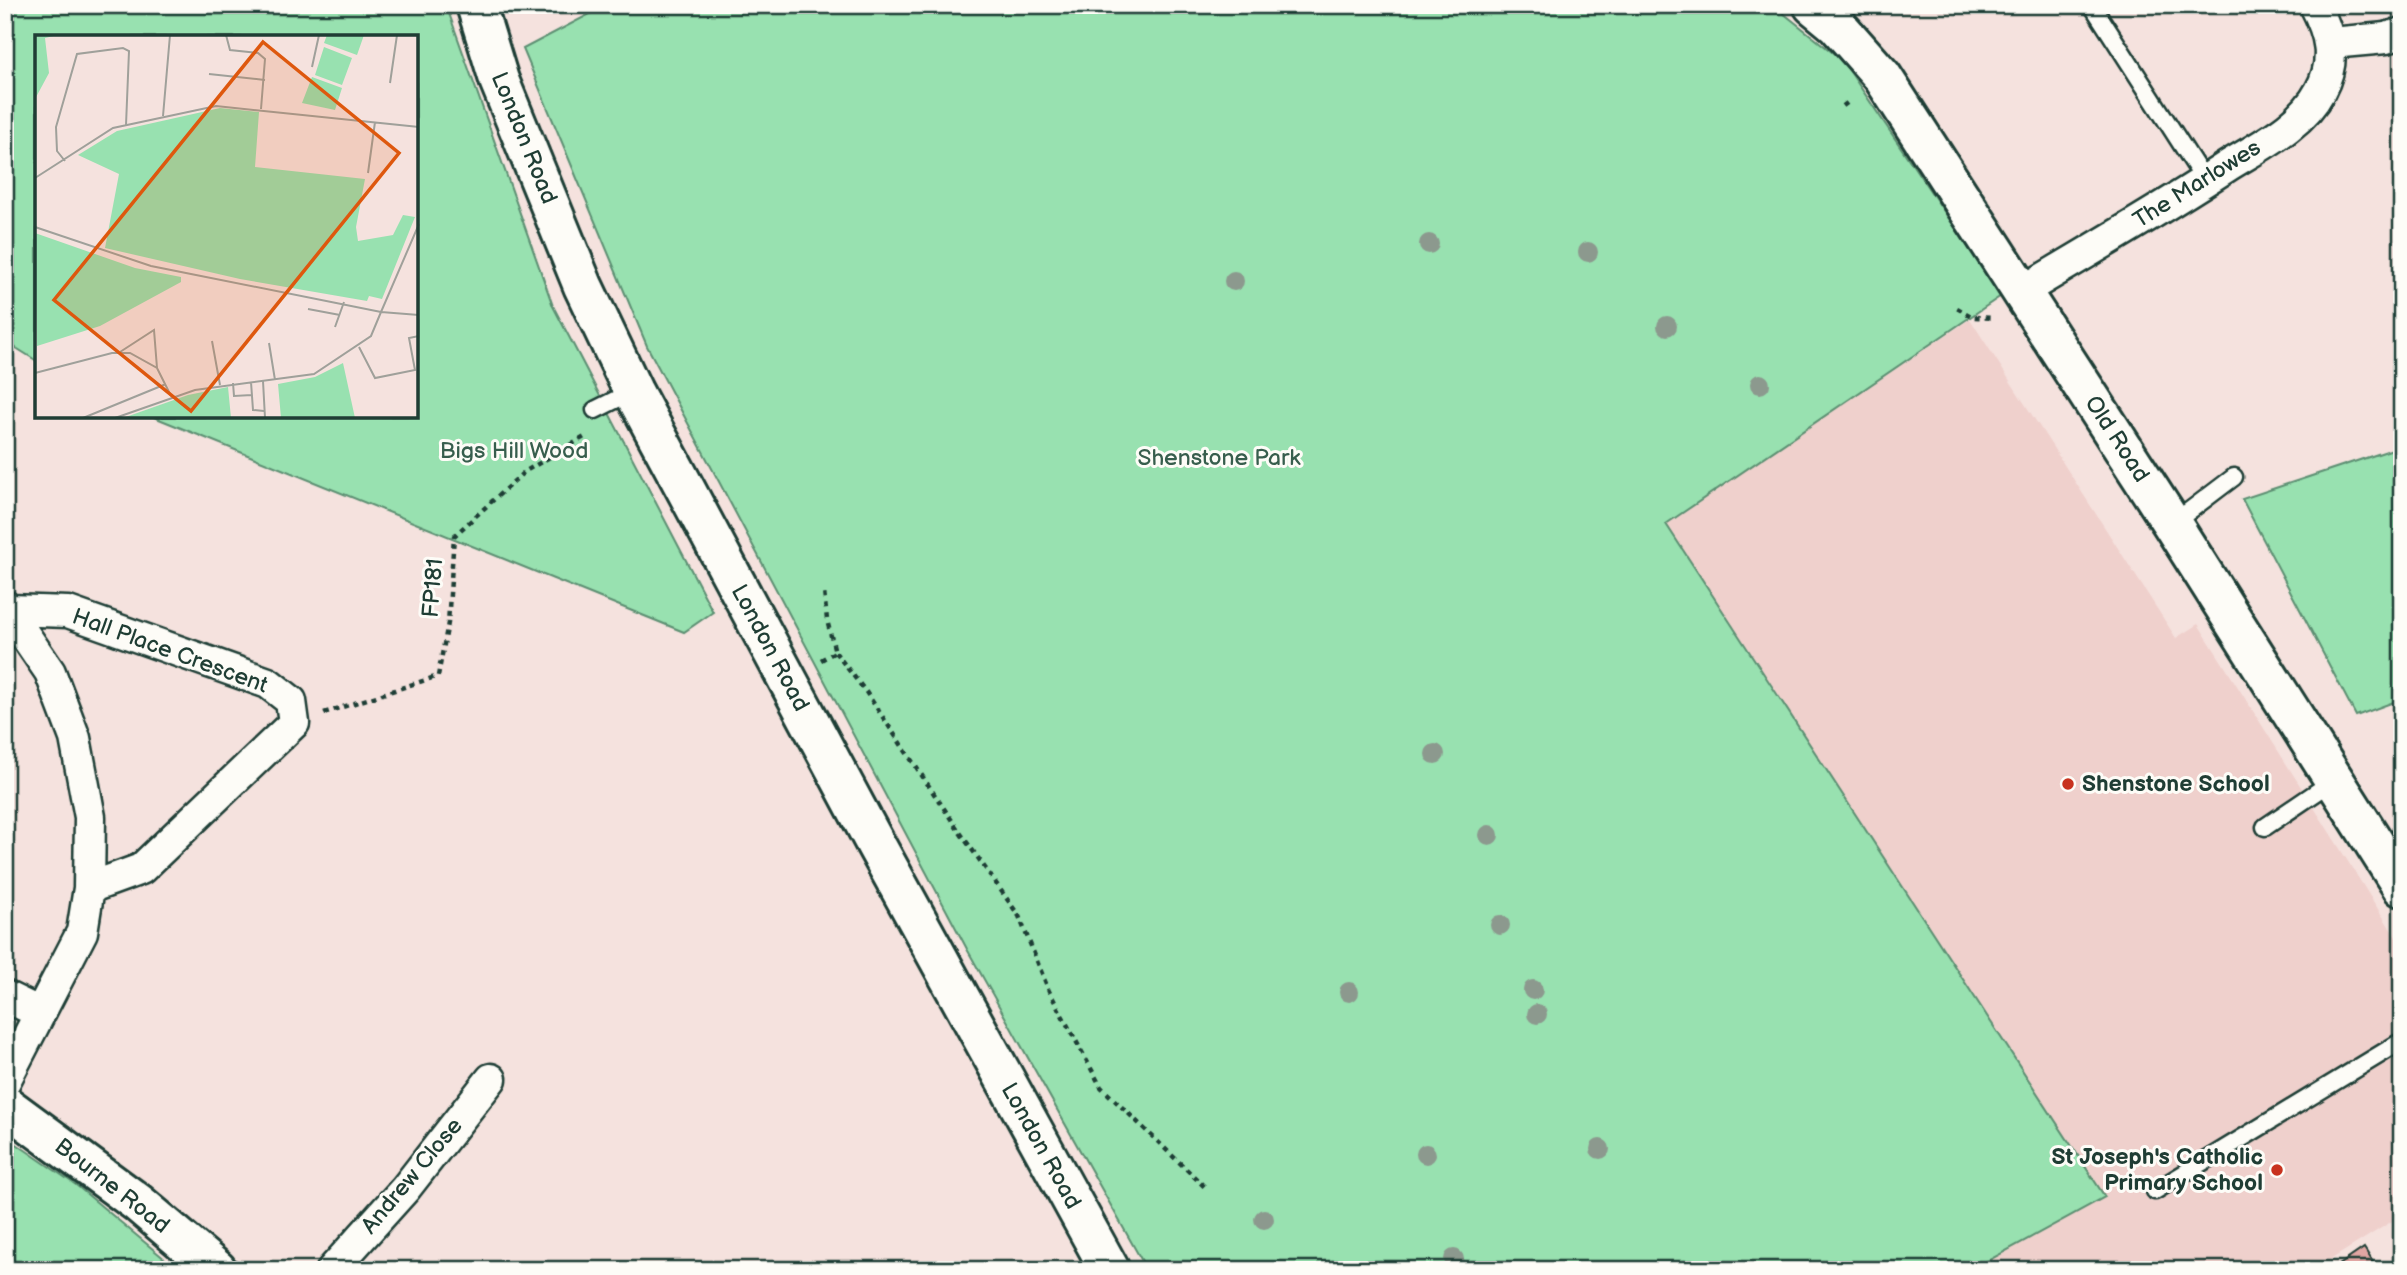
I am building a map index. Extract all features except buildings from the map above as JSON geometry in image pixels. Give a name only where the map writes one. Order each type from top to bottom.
[{"type":"main road","name":"London Road","points":[[476,5],[499,80],[583,286],[636,398],[1110,1270]]},
{"type":"main road","name":"Old Road","points":[[1813,5],[1836,24],[1882,76],[2172,524],[2402,887]]},
{"type":"main road","name":"Bourne Road","points":[[5,1105],[138,1203],[217,1270]]},
{"type":"street","points":[[2315,5],[2331,43],[2386,38],[2402,33]]},
{"type":"street","name":"The Marlowes","points":[[2021,292],[2205,181],[2286,128],[2308,110],[2321,90],[2328,71],[2331,43]]},
{"type":"street","name":"Hall Place Crescent","points":[[7,608],[68,612],[268,683],[291,701],[293,723]]},
{"type":"street","name":"Hall Place Crescent","points":[[5,1081],[82,932],[89,888],[90,817],[75,738],[50,672],[7,608]]},
{"type":"street","points":[[89,888],[141,869],[293,723]]},
{"type":"street","points":[[5,996],[40,1013]]},
{"type":"street","name":"Andrew Close","points":[[332,1270],[405,1189],[491,1079]]},
{"type":"lane","points":[[2092,5],[2205,181]]},
{"type":"lane","points":[[596,410],[636,398]]},
{"type":"lane","points":[[2172,524],[2234,477]]},
{"type":"lane","points":[[2265,827],[2333,781]]},
{"type":"lane","points":[[2155,1191],[2402,1041]]},
{"type":"path","name":"FP181","points":[[293,723],[438,676],[448,623],[454,536],[524,472],[636,398]]},
{"type":"path","points":[[824,592],[835,652],[866,692],[1019,916],[1049,991],[1101,1087],[1207,1189]]},
{"type":"path","points":[[787,680],[835,652]]},
{"type":"shaded area","name":"Shenstone School","points":[[1970,319],[2176,638],[2198,624],[2402,947],[2402,1215],[2314,1270],[1971,1270],[2104,1197],[1666,523]]},
{"type":"green space","name":"Bigs Hill Wood","points":[[5,5],[446,5],[553,306],[713,612],[684,632],[156,418],[418,418],[418,35],[35,35],[35,360],[5,341]]},
{"type":"green space","name":"Shenstone Park","points":[[607,5],[1773,5],[1842,60],[2001,296],[1666,524],[2105,1197],[1971,1270],[1147,1270],[967,949],[647,346],[523,49]]},
{"type":"green space","points":[[2402,446],[2402,699],[2356,716],[2242,499]]},
{"type":"green space","points":[[5,1136],[76,1185],[178,1270],[5,1270]]},
{"type":"place","name":"Shenstone School","points":[[2068,784]]},
{"type":"place","name":"St Joseph's Catholic Primary School","points":[[2277,1170]]}]
